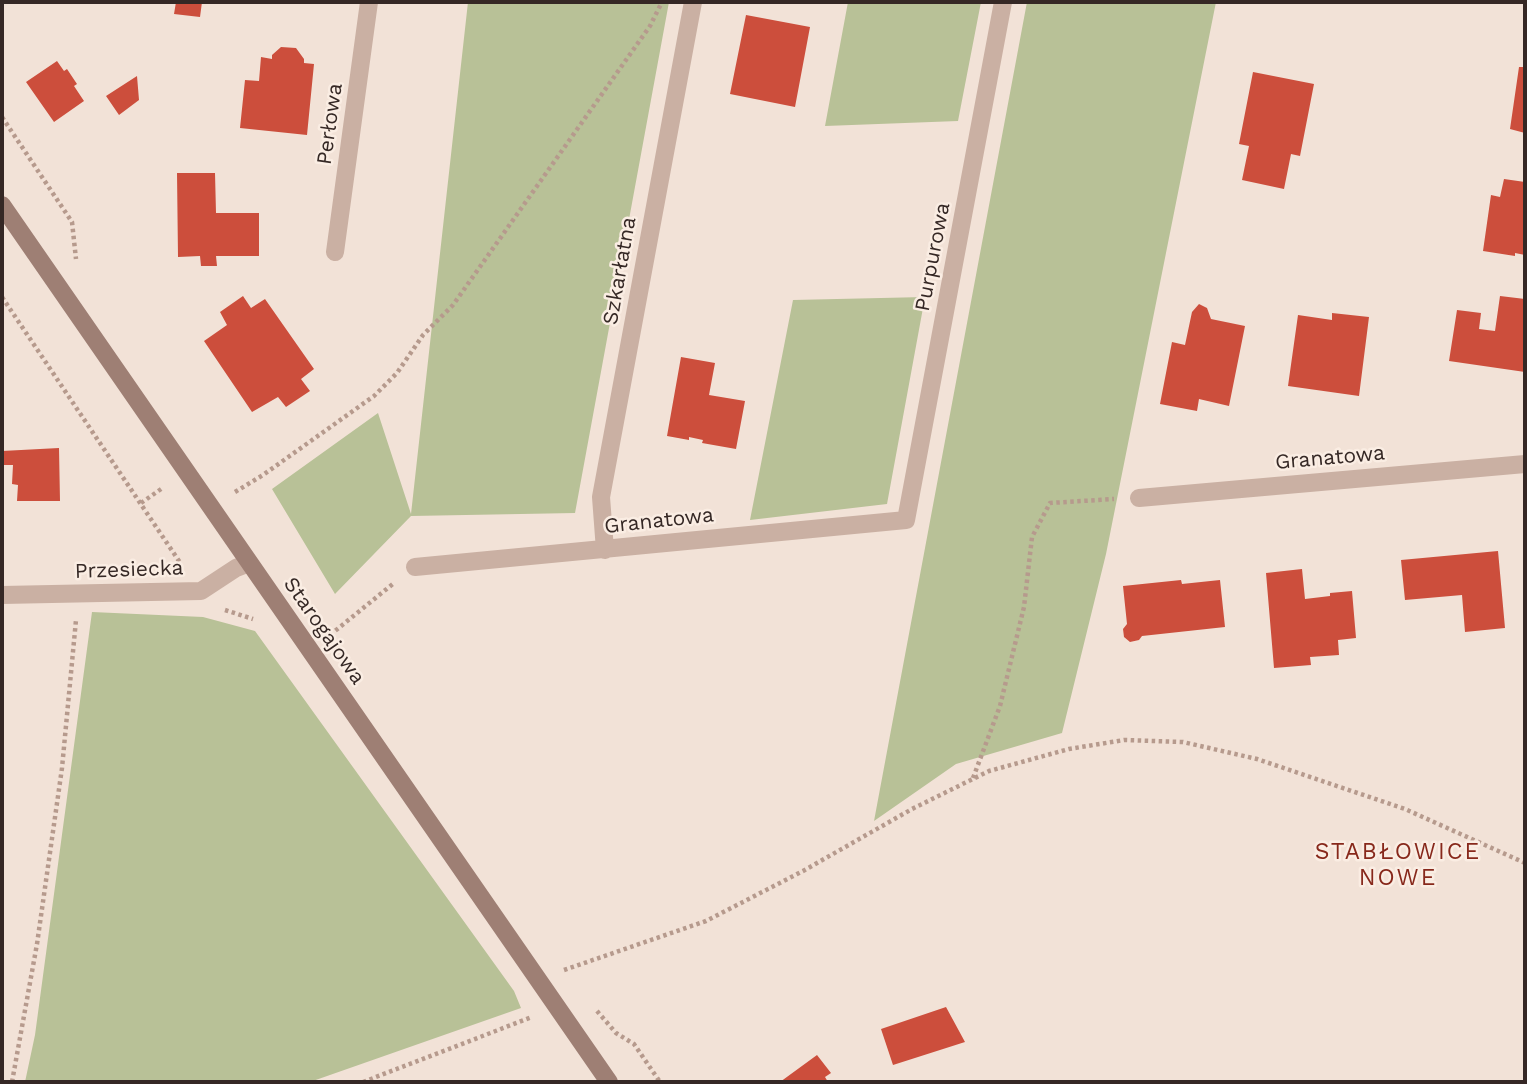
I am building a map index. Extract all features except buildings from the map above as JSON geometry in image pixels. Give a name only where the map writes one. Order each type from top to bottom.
[{"type":"street","name":"Perłowa","points":[[335,252],[369,2]]},
{"type":"street","name":"Szkarłatna","points":[[606,550],[601,497],[693,2]]},
{"type":"street","name":"Purpurowa","points":[[906,520],[1003,2]]},
{"type":"street","name":"Starogajowa","points":[[2,205],[609,1082]]},
{"type":"street","name":"Granatowa","points":[[1139,498],[1525,464]]},
{"type":"street","name":"Granatowa","points":[[415,567],[906,520]]},
{"type":"street","name":"Przesiecka","points":[[2,595],[201,590],[249,563]]},
{"type":"path","points":[[210,507],[263,475],[363,404],[397,373],[423,334],[453,305],[650,26],[662,2]]},
{"type":"path","points":[[2,298],[201,590],[219,609],[249,616],[257,622]]},
{"type":"path","points":[[141,503],[173,481]]},
{"type":"path","points":[[973,779],[1000,706],[1021,619],[1032,537],[1050,503],[1139,498]]},
{"type":"path","points":[[309,649],[415,567]]},
{"type":"path","points":[[12,1082],[37,944],[62,768],[78,595]]},
{"type":"path","points":[[540,984],[562,971],[706,921],[803,871],[912,809],[989,771],[1069,750],[1124,740],[1183,742],[1257,759],[1405,809],[1525,863]]},
{"type":"path","points":[[363,1082],[536,1016],[529,1005]]},
{"type":"green space","points":[[468,2],[669,2],[575,513],[411,516],[335,594],[272,489],[378,413],[411,514]]},
{"type":"green space","points":[[848,2],[981,2],[958,121],[825,126]]},
{"type":"green space","points":[[1027,2],[1216,2],[1106,554],[1062,733],[956,764],[874,821]]},
{"type":"green space","points":[[925,297],[887,504],[750,520],[793,300]]},
{"type":"green space","points":[[92,612],[203,617],[255,631],[514,991],[521,1008],[310,1082],[25,1082],[35,1035]]},
{"type":"district","name":"STABŁOWICE NOWE","points":[[1398,865]]}]
